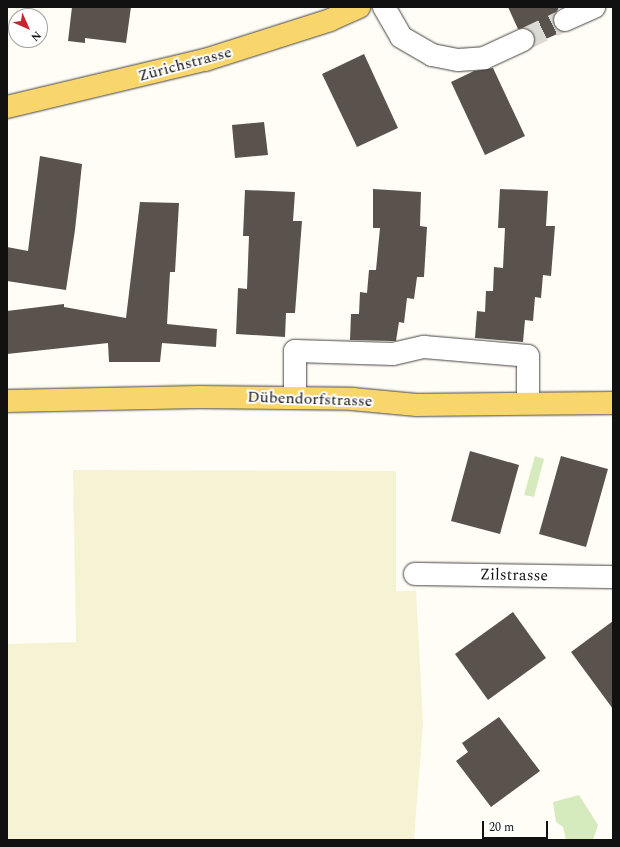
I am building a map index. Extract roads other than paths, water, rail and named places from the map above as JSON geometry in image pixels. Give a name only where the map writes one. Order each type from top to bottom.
[{"type":"main road","name":"Zürichstrasse","points":[[7,107],[205,60],[330,20],[358,7]]},
{"type":"main road","name":"Dübendorfstrasse","points":[[7,402],[166,397],[352,399],[417,405],[613,403]]},
{"type":"street","points":[[384,7],[401,37],[432,55],[458,60],[484,58],[523,40]]},
{"type":"street","points":[[566,20],[594,7]]},
{"type":"street","points":[[295,398],[295,351],[393,354],[424,347],[528,356],[528,403]]},
{"type":"street","name":"Zilstrasse","points":[[415,574],[613,577]]},
{"type":"tunnel","points":[[523,40],[565,20]]}]
